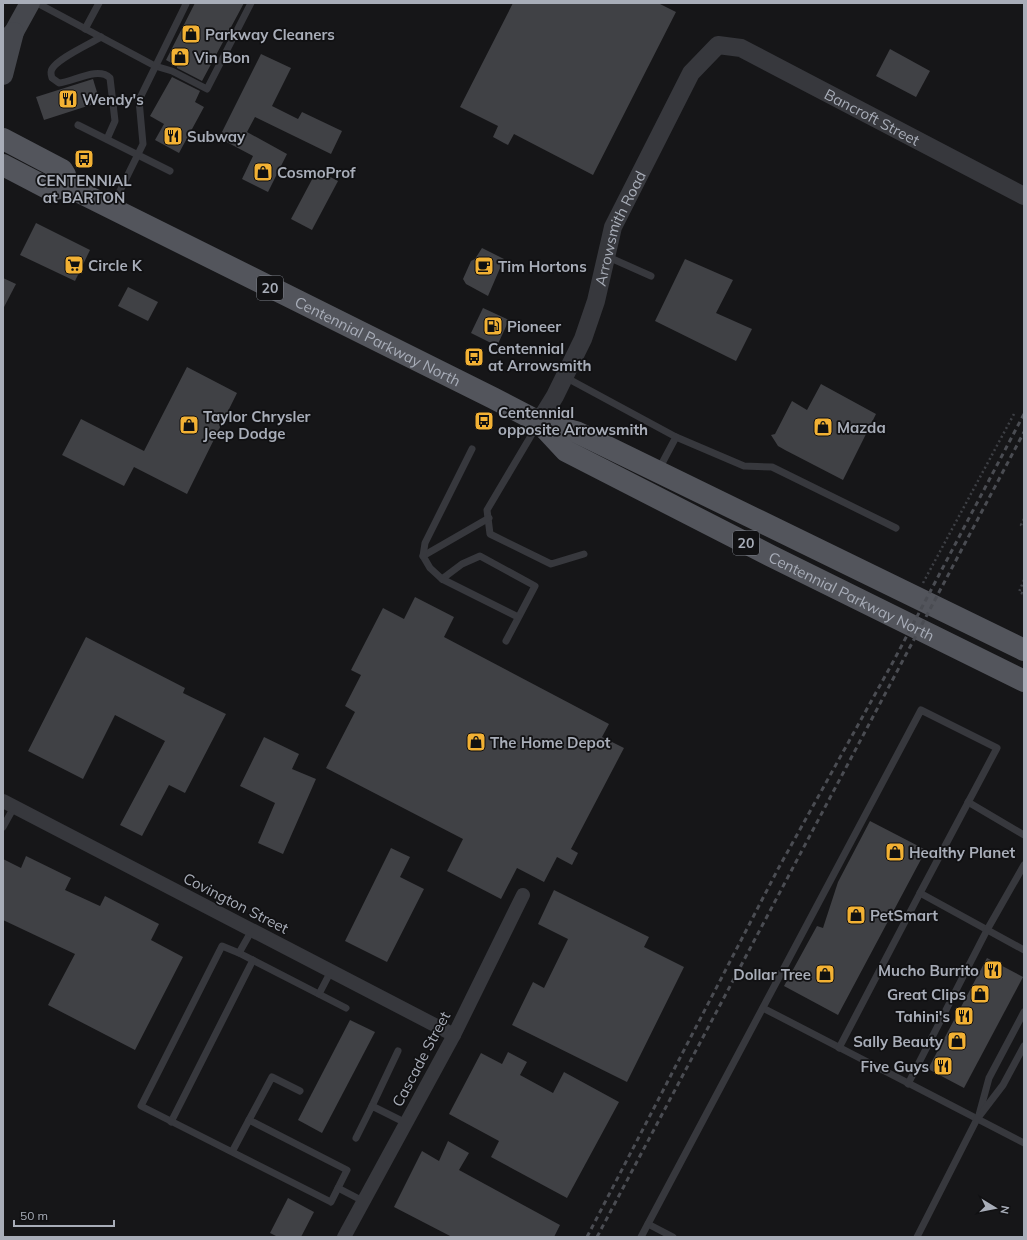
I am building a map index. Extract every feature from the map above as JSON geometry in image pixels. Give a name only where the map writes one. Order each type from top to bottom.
[{"type":"main road","points":[[3,75],[8,38],[30,3]]},
{"type":"main road","points":[[3,139],[62,170],[65,175],[67,186],[51,190],[3,165]]},
{"type":"main road","name":"Centennial Parkway North","points":[[67,186],[539,422],[576,432],[1024,650]]},
{"type":"main road","name":"Centennial Parkway North","points":[[539,422],[566,451],[771,556],[1024,681]]},
{"type":"street","name":"Bancroft Street","points":[[718,45],[741,48],[1024,196]]},
{"type":"street","name":"Arrowsmith Road","points":[[539,422],[565,376],[583,339],[596,300],[613,227],[690,73],[718,45]]},
{"type":"street","name":"Covington Street","points":[[8,804],[454,1034]]},
{"type":"street","name":"Cascade Street","points":[[344,1237],[454,1034],[522,895]]},
{"type":"lane","points":[[37,3],[155,66],[172,71],[207,89],[251,3]]},
{"type":"lane","points":[[85,29],[99,3]]},
{"type":"lane","points":[[111,209],[143,144],[139,100],[186,4],[185,3]]},
{"type":"lane","points":[[101,38],[61,61],[51,70],[50,74],[58,83],[99,73],[107,74],[110,78],[115,121],[107,139]]},
{"type":"lane","points":[[78,124],[170,171]]},
{"type":"lane","points":[[606,256],[651,276]]},
{"type":"lane","points":[[565,376],[676,437],[744,466],[772,467],[896,528]]},
{"type":"lane","points":[[539,422],[498,489],[488,510],[490,534],[551,564],[584,554]]},
{"type":"lane","points":[[658,472],[676,437]]},
{"type":"lane","points":[[472,449],[424,543],[423,556],[430,568],[442,579],[518,617]]},
{"type":"lane","points":[[423,556],[489,518]]},
{"type":"lane","points":[[442,579],[462,564],[480,556],[535,586],[506,641]]},
{"type":"lane","points":[[641,1237],[921,710],[997,748],[839,1048]]},
{"type":"lane","points":[[968,802],[1024,836]]},
{"type":"lane","points":[[3,827],[8,804]]},
{"type":"lane","points":[[908,1084],[987,930],[1024,865]]},
{"type":"lane","points":[[920,893],[1024,950]]},
{"type":"lane","points":[[239,953],[252,930]]},
{"type":"lane","points":[[249,1120],[346,1170],[331,1202],[141,1106],[222,946],[253,960],[346,1008]]},
{"type":"lane","points":[[171,1122],[253,960]]},
{"type":"lane","points":[[319,994],[331,971]]},
{"type":"lane","points":[[763,1008],[1024,1143]]},
{"type":"lane","points":[[977,1119],[989,1078],[1024,1012]]},
{"type":"lane","points":[[917,1237],[977,1119],[1003,1084],[1024,1046]]},
{"type":"lane","points":[[356,1138],[398,1051]]},
{"type":"lane","points":[[232,1152],[272,1077],[300,1091]]},
{"type":"lane","points":[[372,1106],[406,1123]]},
{"type":"lane","points":[[338,1188],[363,1201]]},
{"type":"lane","points":[[648,1224],[673,1237]]},
{"type":"path","points":[[922,583],[1014,414]]},
{"type":"path","points":[[1024,519],[1021,525],[1024,526]]},
{"type":"path","points":[[1024,580],[1019,592],[1024,594]]},
{"type":"building","points":[[195,3],[244,3],[202,81],[177,68],[177,66],[166,60]]},
{"type":"building","points":[[513,3],[658,3],[676,12],[593,175],[514,134],[508,145],[504,143],[493,137],[498,126],[460,107]]},
{"type":"building","points":[[890,49],[930,71],[916,97],[876,76]]},
{"type":"building","points":[[261,54],[291,68],[272,106],[298,119],[302,112],[342,131],[331,154],[255,117],[247,132],[287,154],[268,192],[242,179],[253,156],[219,138]]},
{"type":"building","points":[[172,77],[200,91],[195,102],[204,107],[179,153],[155,140],[164,124],[150,116]]},
{"type":"building","name":"Wendy's","points":[[93,79],[100,102],[44,120],[36,97]]},
{"type":"building","points":[[317,170],[338,181],[312,230],[291,219]]},
{"type":"building","points":[[36,223],[90,250],[75,281],[20,255]]},
{"type":"building","name":"Tim Hortons","points":[[482,248],[504,259],[488,296],[466,284],[463,279],[471,261],[475,259]]},
{"type":"building","points":[[685,259],[733,280],[716,313],[752,329],[736,361],[655,321]]},
{"type":"building","points":[[3,278],[16,284],[3,309]]},
{"type":"building","points":[[128,287],[158,302],[148,321],[118,306]]},
{"type":"building","points":[[483,308],[509,320],[497,346],[471,333]]},
{"type":"building","points":[[187,367],[237,393],[187,494],[134,467],[124,486],[62,455],[81,419],[144,451]]},
{"type":"building","points":[[821,384],[876,414],[843,480],[778,446],[771,435],[775,434],[792,401],[807,410]]},
{"type":"building","name":"The Home Depot","points":[[415,597],[454,617],[444,637],[609,724],[602,737],[624,748],[571,849],[578,853],[572,865],[557,857],[544,882],[517,868],[501,899],[447,871],[463,839],[326,768],[355,712],[345,706],[361,675],[351,670],[383,608],[404,619]]},
{"type":"building","points":[[86,637],[185,688],[183,693],[226,714],[185,793],[169,785],[142,836],[120,825],[165,741],[115,715],[83,779],[28,751]]},
{"type":"building","points":[[264,737],[299,754],[292,769],[316,779],[283,854],[258,843],[275,803],[240,786]]},
{"type":"building","points":[[870,821],[926,850],[838,1015],[784,986],[817,926],[823,928],[838,882]]},
{"type":"building","points":[[391,848],[410,857],[400,877],[424,889],[387,962],[345,941]]},
{"type":"building","points":[[26,856],[71,878],[65,890],[100,906],[105,896],[159,924],[151,940],[183,957],[135,1050],[48,1005],[75,954],[3,920],[3,859],[21,868]]},
{"type":"building","points":[[554,890],[649,937],[644,947],[684,967],[627,1082],[512,1025],[533,982],[544,988],[568,939],[538,924]]},
{"type":"building","points":[[987,958],[1023,977],[964,1088],[928,1069]]},
{"type":"building","points":[[350,1020],[375,1032],[322,1133],[298,1120]]},
{"type":"building","points":[[508,1052],[527,1062],[520,1075],[553,1093],[564,1072],[619,1102],[567,1198],[491,1157],[499,1141],[449,1114],[481,1053],[502,1064]]},
{"type":"building","points":[[448,1141],[469,1153],[459,1170],[560,1225],[554,1237],[452,1237],[394,1207],[422,1151],[439,1161]]},
{"type":"building","points":[[288,1198],[314,1212],[301,1237],[278,1237],[270,1233]]},
{"type":"railway","points":[[587,1237],[778,869],[893,662],[1024,414]]},
{"type":"railway","points":[[597,1237],[1024,432]]},
{"type":"place","name":"Parkway Cleaners","points":[[191,34]]},
{"type":"place","name":"Vin Bon","points":[[180,57]]},
{"type":"place","name":"Wendy's","points":[[68,99]]},
{"type":"place","name":"Subway","points":[[173,136]]},
{"type":"place","name":"CENTENNIAL at BARTON","points":[[84,159]]},
{"type":"place","name":"CosmoProf","points":[[263,172]]},
{"type":"place","name":"Circle K","points":[[74,265]]},
{"type":"place","name":"Tim Hortons","points":[[484,266]]},
{"type":"place","name":"Pioneer","points":[[493,326]]},
{"type":"place","name":"Centennial at Arrowsmith","points":[[474,357]]},
{"type":"place","name":"Centennial opposite Arrowsmith","points":[[484,421]]},
{"type":"place","name":"Taylor Chrysler Jeep Dodge","points":[[189,425]]},
{"type":"place","name":"Mazda","points":[[823,427]]},
{"type":"place","name":"The Home Depot","points":[[476,742]]},
{"type":"place","name":"Healthy Planet","points":[[895,852]]},
{"type":"place","name":"PetSmart","points":[[856,915]]},
{"type":"place","name":"Mucho Burrito","points":[[993,970]]},
{"type":"place","name":"Dollar Tree","points":[[825,974]]},
{"type":"place","name":"Great Clips","points":[[980,994]]},
{"type":"place","name":"Tahini's","points":[[964,1016]]},
{"type":"place","name":"Sally Beauty","points":[[957,1041]]},
{"type":"place","name":"Five Guys","points":[[943,1066]]}]
